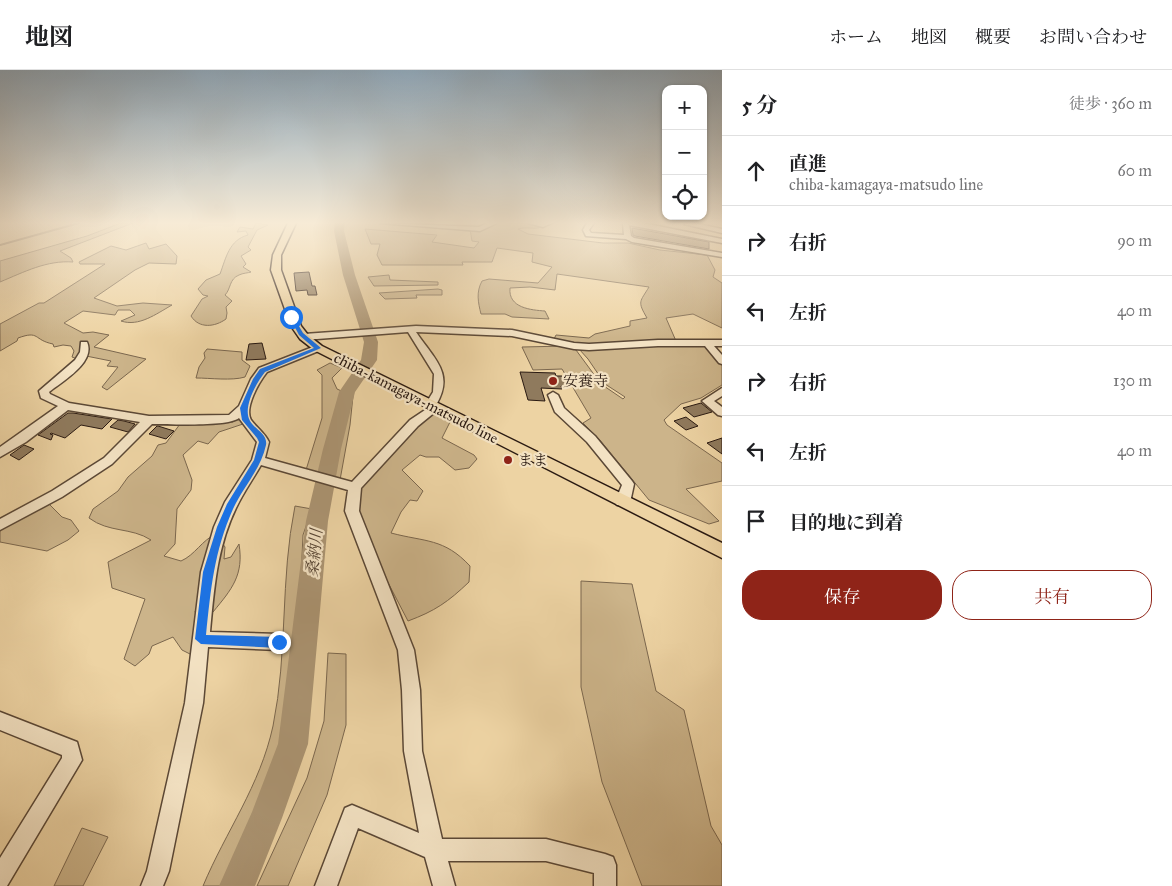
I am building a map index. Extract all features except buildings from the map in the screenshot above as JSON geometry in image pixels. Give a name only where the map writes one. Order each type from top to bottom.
[{"type":"main road","name":"chiba-kamagaya-matsudo line","points":[[277,261],[276,270],[291,317],[304,337],[318,348],[370,376],[722,551]]},
{"type":"street","points":[[410,329],[439,374],[438,392],[433,407],[414,423],[355,488],[352,511],[406,650],[411,690],[413,750],[426,820],[444,886]]},
{"type":"street","points":[[304,337],[410,329],[512,333],[574,346],[589,347],[658,342],[722,344]]},
{"type":"street","points":[[84,344],[86,352],[79,362],[44,391],[45,396],[66,406],[149,420],[214,420],[232,418],[244,408],[256,379],[263,370],[318,348]]},
{"type":"street","points":[[709,344],[722,361]]},
{"type":"street","points":[[722,390],[707,400],[722,413]]},
{"type":"street","points":[[553,396],[559,410],[591,439],[628,484],[625,498],[622,502]]},
{"type":"street","points":[[0,453],[66,406]]},
{"type":"street","points":[[152,886],[158,871],[194,703],[208,572],[221,527],[230,506],[258,460],[263,442],[246,420],[244,408]]},
{"type":"street","points":[[0,526],[58,494],[108,461],[149,420]]},
{"type":"street","points":[[258,460],[355,488]]},
{"type":"street","points":[[201,639],[279,642]]},
{"type":"street","points":[[0,721],[70,749],[72,760],[0,878]]},
{"type":"street","points":[[326,886],[352,815],[434,850],[546,850],[605,865],[605,886]]},
{"type":"shaded area","points":[[0,261],[73,262],[45,265],[0,282]]},
{"type":"shaded area","points":[[176,261],[176,264],[149,263],[135,270],[94,298],[117,306],[143,303],[172,305],[154,316],[141,321],[128,322],[121,321],[135,315],[130,310],[118,310],[115,315],[83,311],[64,323],[83,333],[93,332],[109,335],[94,347],[146,359],[107,390],[102,387],[118,367],[107,366],[111,361],[86,356],[80,360],[72,357],[74,351],[71,346],[54,347],[53,344],[30,335],[18,338],[17,341],[0,351],[0,324],[39,303],[44,303],[105,264],[80,264],[79,262]]},
{"type":"shaded area","points":[[224,261],[244,261],[246,264],[243,267],[251,272],[236,277],[225,295],[232,301],[226,307],[226,319],[217,324],[203,325],[191,316],[202,299],[208,296],[203,295],[198,289],[206,280],[220,274]]},
{"type":"shaded area","points":[[380,261],[492,261],[462,262],[463,265],[382,265]]},
{"type":"shaded area","points":[[710,261],[715,270],[713,277],[722,283],[722,328],[693,314],[666,318],[676,341],[597,346],[567,343],[554,339],[556,335],[589,338],[595,334],[630,326],[630,321],[647,318],[641,302],[649,287],[557,274],[555,290],[530,287],[510,288],[510,295],[517,304],[527,309],[545,311],[549,319],[512,317],[505,314],[481,314],[478,297],[482,281],[489,279],[538,283],[552,267],[532,262]]},
{"type":"shaded area","points":[[389,275],[390,280],[438,282],[438,285],[374,286],[368,277]]},
{"type":"shaded area","points":[[442,290],[442,295],[416,295],[417,298],[385,299],[379,293]]},
{"type":"shaded area","points":[[704,344],[722,365],[722,385],[701,398],[681,404],[664,420],[667,425],[722,463],[722,481],[686,489],[719,521],[709,524],[649,500],[599,439],[583,423],[591,418],[562,369],[533,370],[522,347],[567,346],[576,350],[601,384],[623,399],[625,397],[605,384],[579,349]]},
{"type":"shaded area","points":[[207,349],[242,352],[242,360],[250,366],[245,377],[227,379],[196,378]]},
{"type":"shaded area","points":[[330,363],[342,368],[332,378],[337,389],[353,396],[340,480],[306,470],[322,418],[322,375],[317,370]]},
{"type":"shaded area","points":[[433,414],[450,422],[442,438],[474,455],[477,459],[469,468],[455,470],[439,457],[420,455],[402,470],[423,491],[417,501],[410,500],[401,512],[391,533],[433,542],[451,550],[470,566],[469,582],[441,605],[426,614],[408,621],[370,548],[356,512],[358,489],[416,424]]},
{"type":"shaded area","points":[[241,416],[243,424],[219,432],[208,444],[198,441],[183,455],[192,480],[191,490],[177,509],[175,544],[164,556],[181,561],[216,534],[225,547],[224,559],[231,557],[239,544],[240,564],[235,581],[213,612],[195,611],[199,626],[192,655],[182,650],[173,637],[152,646],[149,654],[135,666],[124,659],[145,599],[112,588],[108,562],[151,540],[136,533],[104,526],[89,518],[93,509],[118,491],[128,477],[152,456],[158,445],[166,443],[180,424],[233,422]]},
{"type":"shaded area","points":[[46,501],[62,517],[71,520],[79,531],[68,540],[47,551],[0,542],[0,529]]},
{"type":"shaded area","points":[[295,506],[312,509],[303,535],[299,622],[300,650],[291,731],[284,761],[260,807],[226,886],[203,886],[260,769],[273,726],[281,671],[287,561]]},
{"type":"shaded area","points":[[581,581],[632,584],[656,691],[684,710],[711,826],[722,845],[722,886],[642,886],[602,782],[581,687]]},
{"type":"shaded area","points":[[328,653],[346,654],[346,725],[327,795],[288,886],[257,886],[307,778],[324,721]]},
{"type":"shaded area","points":[[82,828],[108,837],[83,886],[54,886]]},
{"type":"waterway","name":"桑納川","points":[[237,886],[266,818],[293,744],[317,521],[332,449],[347,392],[369,360],[371,342],[346,261]]},
{"type":"place","name":"安養寺","points":[[553,381]]},
{"type":"place","name":"まま","points":[[508,460]]},
{"type":"route","points":[[279,642],[201,639],[208,572],[221,527],[230,506],[258,460],[263,442],[246,420],[244,408],[256,379],[263,370],[318,348],[301,334],[291,317]]}]
